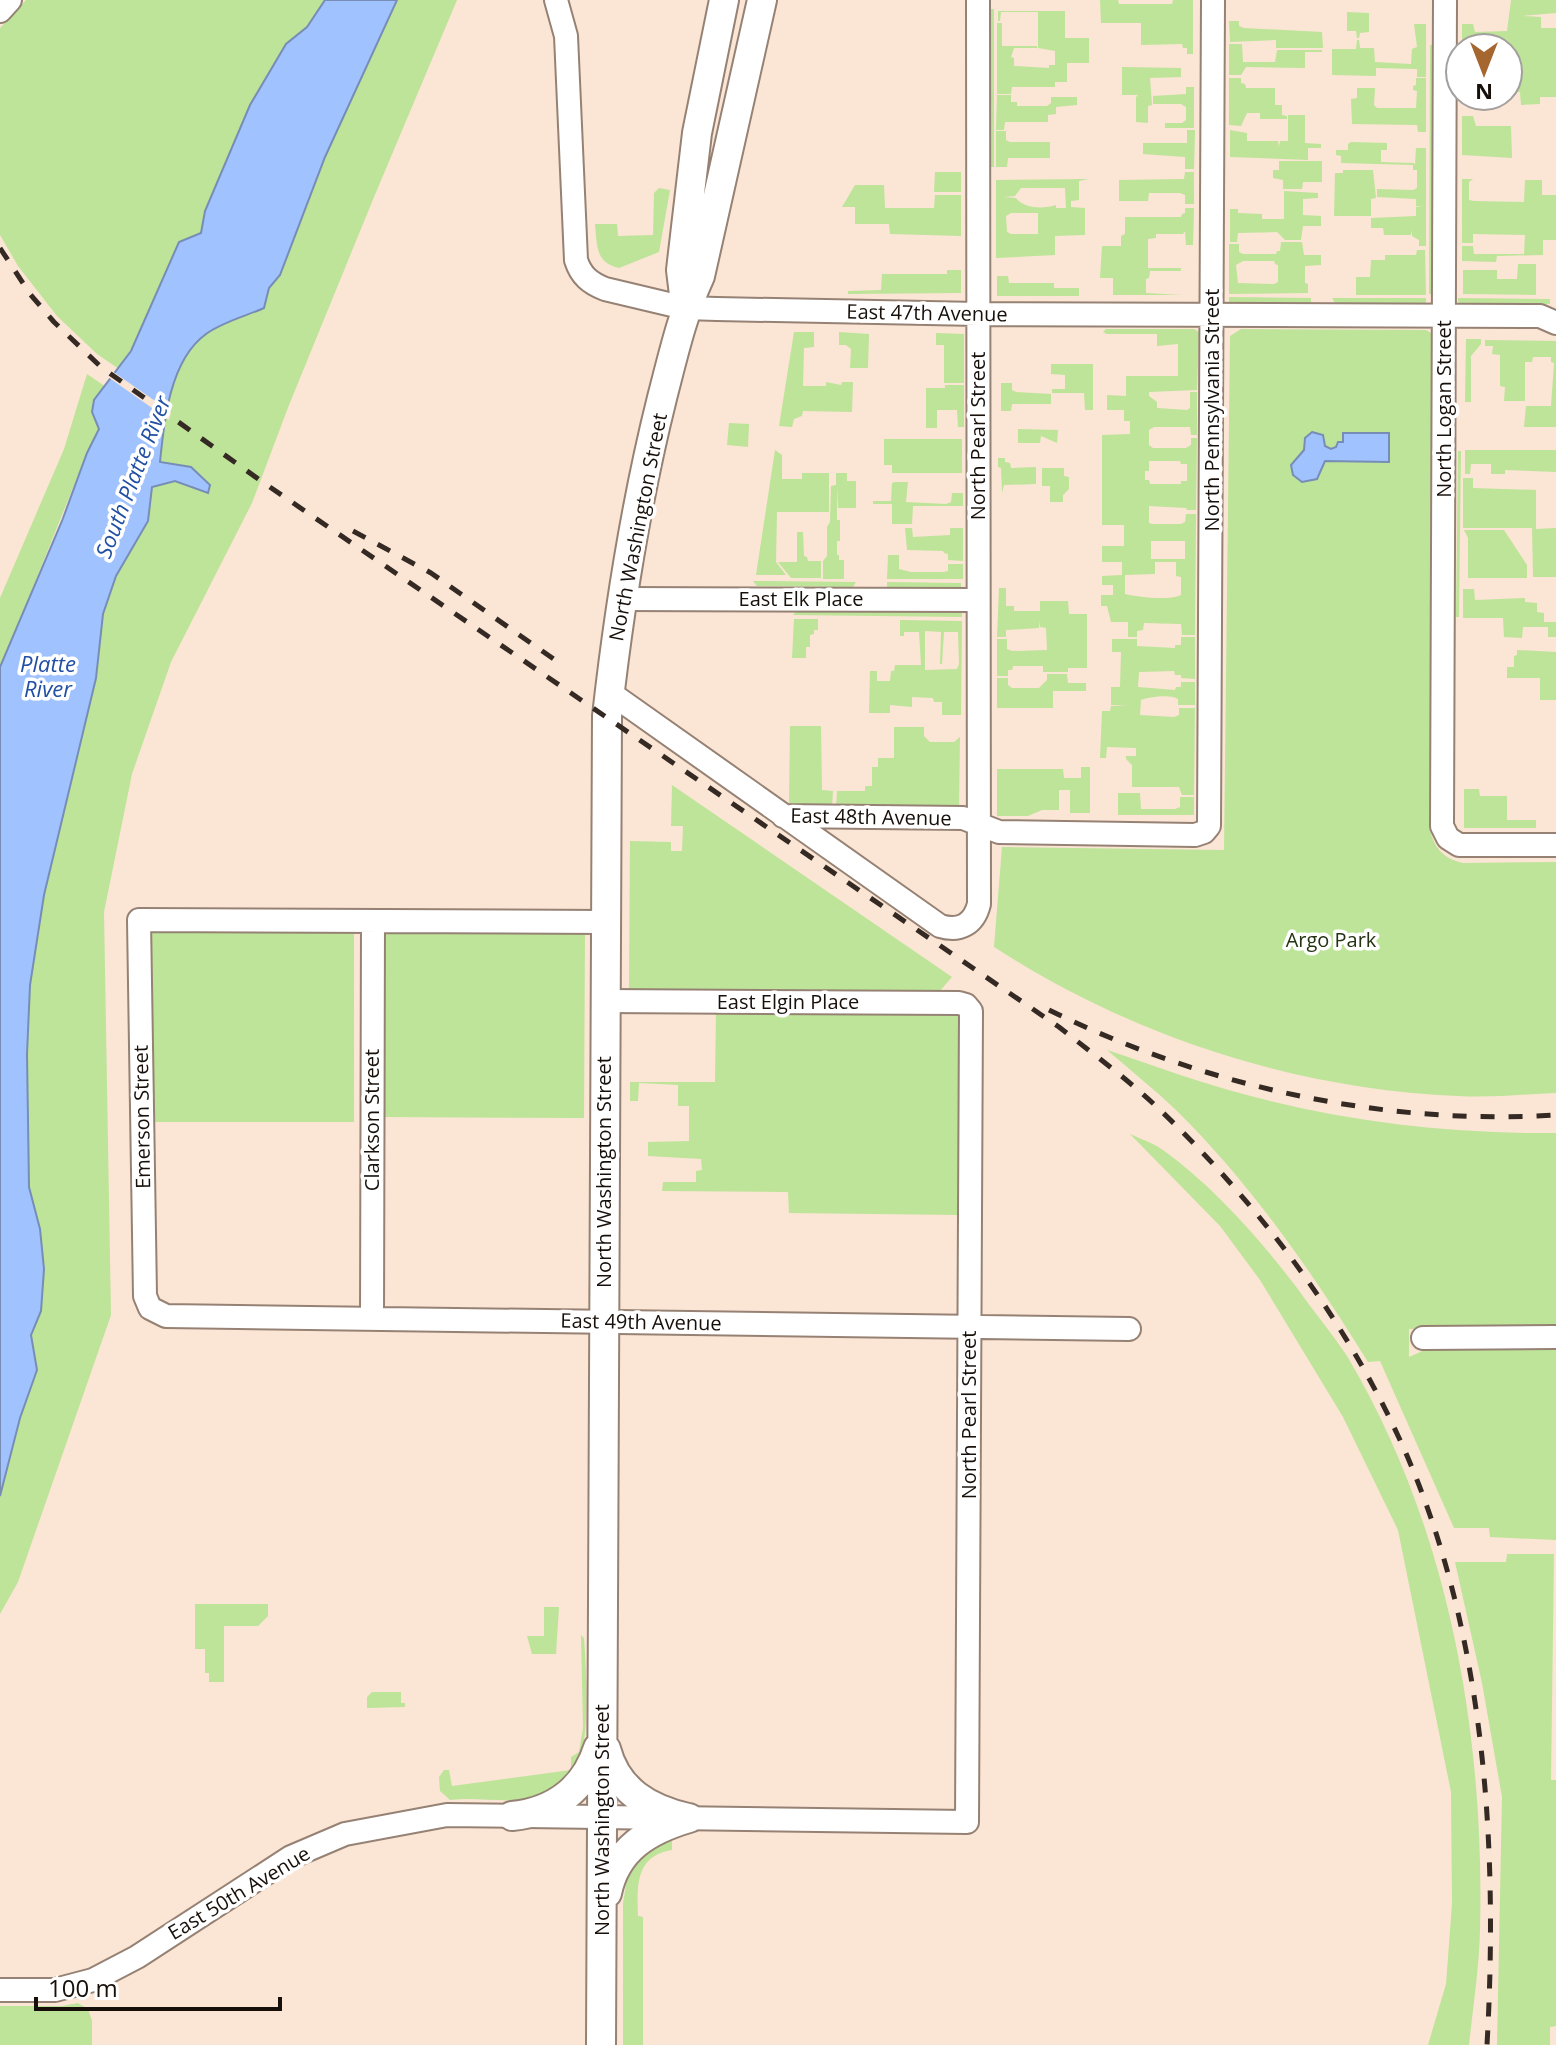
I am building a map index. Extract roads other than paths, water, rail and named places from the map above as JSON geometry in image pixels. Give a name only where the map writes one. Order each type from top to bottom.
[{"type":"main road","name":"North Washington Street","points":[[685,308],[681,270],[697,133],[724,0]]},
{"type":"main road","name":"North Washington Street","points":[[601,2045],[606,728],[645,467],[685,308],[700,276],[762,0]]},
{"type":"main road","points":[[512,1816],[545,1809],[574,1790],[590,1768],[602,1732]]},
{"type":"main road","points":[[602,1732],[611,1765],[630,1791],[657,1809],[689,1818]]},
{"type":"main road","points":[[601,1917],[612,1875],[632,1845],[655,1829],[689,1818]]},
{"type":"street","points":[[0,11],[10,0]]},
{"type":"street","name":"East 47th Avenue","points":[[556,0],[566,36],[575,251],[579,269],[594,285],[605,289],[685,308],[978,314],[1540,316],[1556,323]]},
{"type":"street","name":"North Pearl Street","points":[[783,816],[940,926],[949,929],[966,925],[977,912],[978,0]]},
{"type":"street","name":"North Pennsylvania Street","points":[[1211,821],[1213,0]]},
{"type":"street","name":"North Logan Street","points":[[1445,0],[1442,818],[1448,838],[1465,846],[1556,845]]},
{"type":"street","name":"East Elk Place","points":[[623,599],[978,600]]},
{"type":"street","name":"East 48th Avenue","points":[[609,692],[783,816],[963,818],[999,832],[1195,835],[1206,830],[1211,821]]},
{"type":"street","name":"Emerson Street","points":[[154,1311],[145,1296],[139,920],[373,921]]},
{"type":"street","points":[[373,921],[606,922]]},
{"type":"street","name":"Clarkson Street","points":[[372,1319],[373,921]]},
{"type":"street","name":"East Elgin Place","points":[[605,1001],[959,1003],[969,1008]]},
{"type":"street","name":"North Pearl Street","points":[[967,1822],[972,1015],[969,1008]]},
{"type":"street","name":"East 49th Avenue","points":[[154,1311],[166,1316],[1129,1329]]},
{"type":"street","points":[[1423,1338],[1556,1337]]},
{"type":"street","name":"East 50th Avenue","points":[[0,1990],[55,1990],[93,1980],[137,1957],[291,1857],[345,1834],[447,1815],[967,1822]]},
{"type":"water","name":"Platte River","points":[[325,0],[397,0],[325,157],[280,275],[269,288],[264,308],[206,334],[184,359],[177,375],[167,410],[160,462],[191,467],[210,485],[208,493],[175,481],[152,487],[148,521],[116,576],[103,614],[96,678],[44,895],[30,985],[27,1054],[29,1187],[40,1229],[44,1269],[41,1311],[31,1335],[37,1370],[20,1418],[0,1496],[0,667],[99,429],[92,412],[94,400],[131,351],[179,242],[201,233],[205,211],[250,105],[286,44],[307,27]]},
{"type":"water","points":[[1312,432],[1323,435],[1325,446],[1331,449],[1338,442],[1343,442],[1343,433],[1389,433],[1389,462],[1325,461],[1317,479],[1302,482],[1293,475],[1291,465],[1304,450],[1305,438]]},
{"type":"railway","points":[[0,248],[30,294],[101,367],[264,483],[1059,1027],[1157,1107],[1232,1185],[1267,1227],[1331,1315],[1385,1409],[1408,1458],[1434,1528],[1455,1599],[1481,1747],[1487,1821],[1490,1896],[1487,2045]]},
{"type":"railway","points":[[353,531],[431,573],[555,660]]},
{"type":"railway","points":[[1049,1010],[1169,1060],[1232,1080],[1296,1095],[1361,1107],[1426,1114],[1491,1117],[1556,1115]]},
{"type":"water label","name":"South Platte River","points":[[133,477]]},
{"type":"park label","name":"Argo Park","points":[[1331,940]]}]
